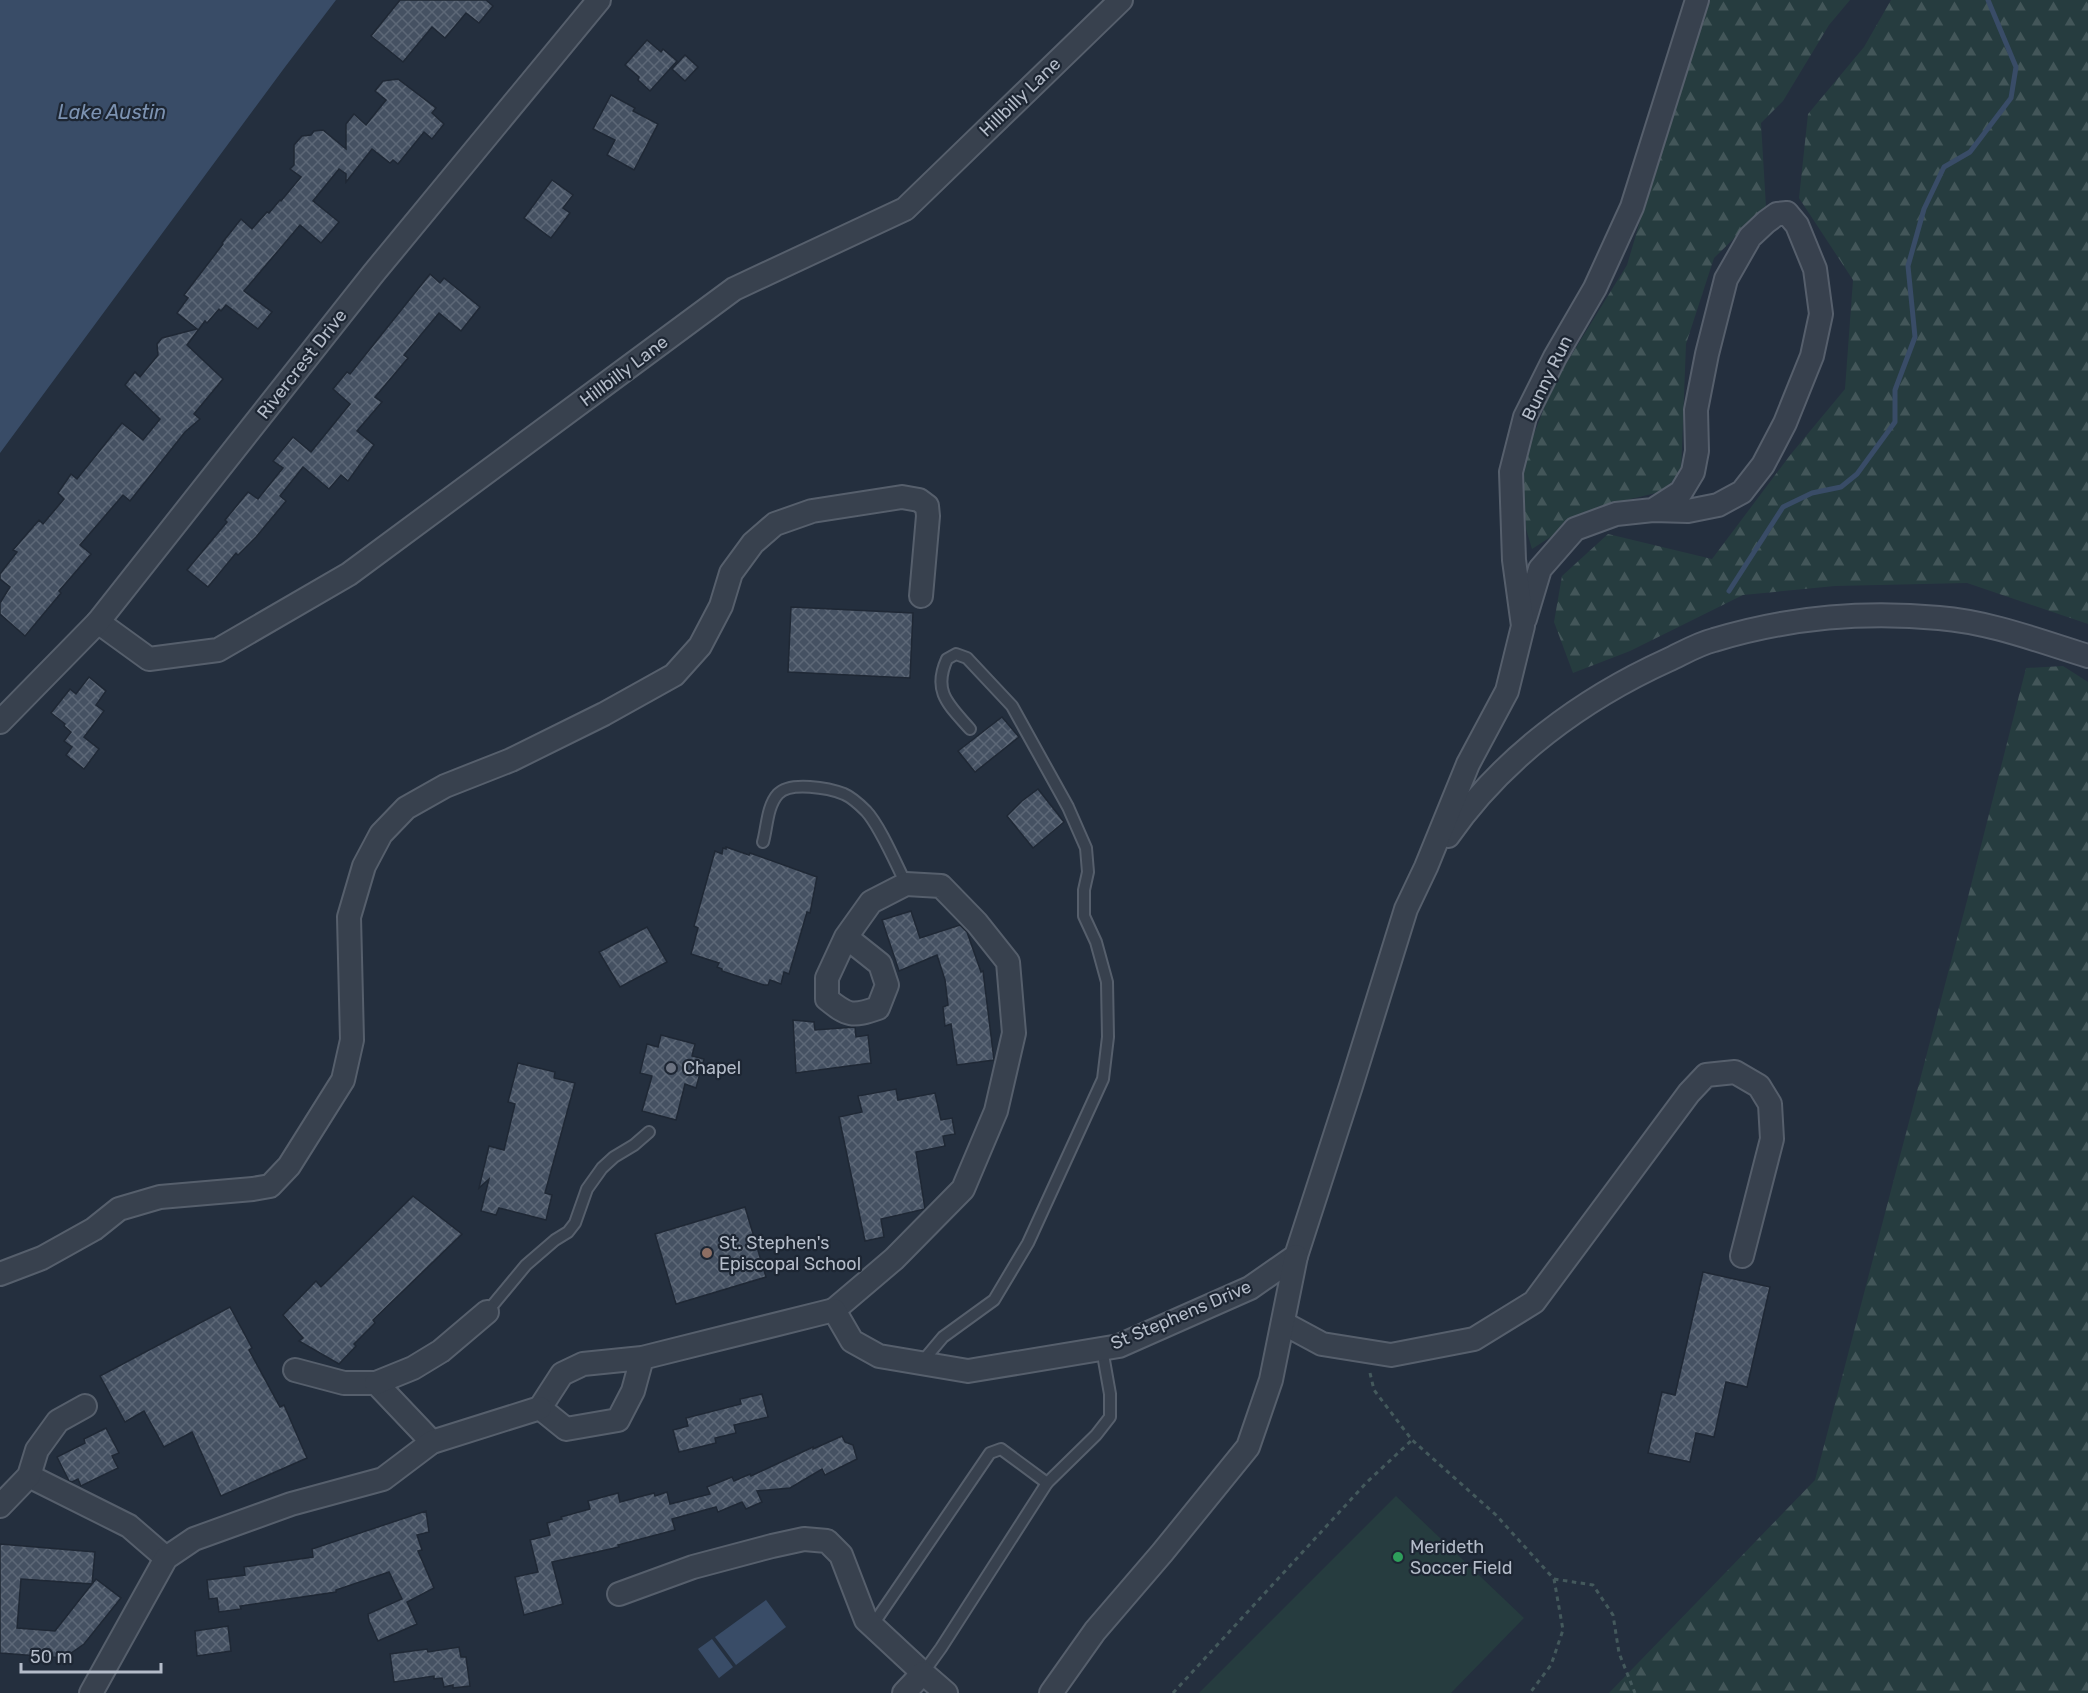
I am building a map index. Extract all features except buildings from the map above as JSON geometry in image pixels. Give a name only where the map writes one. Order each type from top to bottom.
[{"type":"street","name":"Rivercrest Drive","points":[[0,722],[98,622],[373,274],[599,0]]},
{"type":"street","name":"Hillbilly Lane","points":[[98,622],[149,658],[218,650],[349,574],[734,289],[905,209],[1121,0]]},
{"type":"street","name":"Bunny Run","points":[[1426,867],[1467,764],[1507,690],[1523,626],[1514,560],[1511,472],[1525,417],[1555,357],[1595,288],[1632,207],[1698,0]]},
{"type":"street","points":[[1523,626],[1540,569],[1575,529],[1616,514],[1653,510],[1688,511],[1718,505],[1742,492],[1763,465],[1785,423],[1812,357],[1821,314],[1815,269],[1797,225],[1787,213],[1778,214],[1750,237],[1726,279],[1696,410],[1697,451],[1693,472],[1681,492],[1653,510]]},
{"type":"street","points":[[0,1274],[42,1258],[94,1228],[119,1209],[160,1197],[270,1186],[289,1166],[343,1080],[352,1040],[349,917],[364,866],[381,834],[406,808],[445,786],[511,760],[604,714],[674,675],[700,646],[721,606],[731,573],[753,543],[776,524],[812,511],[902,497],[919,500],[927,506],[928,516],[921,596]]},
{"type":"street","points":[[1051,1693],[1095,1631],[1248,1447],[1271,1380],[1296,1256],[1352,1086],[1406,909],[1426,867],[1463,815],[1490,784],[1557,723],[1639,673],[1712,640],[1790,622],[1847,616],[1940,618],[2008,631],[2088,656]]},
{"type":"street","points":[[91,1693],[166,1558],[194,1539],[291,1504],[383,1479],[432,1442],[540,1408],[562,1374],[583,1365],[642,1358],[834,1310],[894,1259],[963,1189],[996,1112],[1014,1033],[1008,962],[977,923],[940,886],[906,884],[871,902],[846,937]]},
{"type":"street","points":[[1283,1323],[1322,1344],[1391,1355],[1474,1339],[1534,1302],[1689,1093],[1706,1075],[1736,1072],[1759,1086],[1770,1104],[1772,1139],[1742,1256]]},
{"type":"street","name":"St Stephens Drive","points":[[834,1310],[852,1341],[879,1356],[920,1365],[968,1371],[1119,1346],[1250,1288],[1296,1256]]},
{"type":"street","points":[[295,1370],[344,1383],[376,1383],[414,1368],[441,1352],[487,1312]]},
{"type":"street","points":[[540,1408],[566,1429],[618,1420],[633,1390],[642,1358]]},
{"type":"street","points":[[376,1383],[432,1442]]},
{"type":"street","points":[[0,1506],[29,1476],[37,1450],[58,1421],[86,1406]]},
{"type":"street","points":[[29,1476],[129,1526],[166,1558]]},
{"type":"street","points":[[619,1594],[693,1567],[772,1546],[804,1539],[827,1541],[841,1555],[866,1620],[946,1693]]},
{"type":"street","points":[[904,1693],[923,1673]]},
{"type":"lane","points":[[920,1365],[943,1338],[994,1300],[1028,1243],[1103,1078],[1108,1037],[1107,982],[1096,942],[1084,916],[1083,890],[1088,872],[1086,848],[1068,807],[1012,706],[968,658],[956,654],[947,658],[942,670],[941,690],[944,699],[970,729]]},
{"type":"lane","points":[[763,842],[772,805],[778,794],[785,789],[796,787],[827,788],[846,795],[866,812],[906,884]]},
{"type":"lane","points":[[487,1312],[526,1264],[568,1232],[575,1223],[587,1189],[602,1168],[649,1132]]},
{"type":"lane","points":[[923,1673],[1047,1483],[1096,1435],[1110,1417],[1110,1394],[1102,1349]]},
{"type":"lane","points":[[872,1626],[990,1453],[1001,1449],[1047,1483]]},
{"type":"path","points":[[1365,1351],[1374,1390],[1412,1440],[1496,1515],[1554,1579],[1563,1630],[1551,1665],[1530,1693]]},
{"type":"path","points":[[1173,1693],[1367,1482],[1412,1440]]},
{"type":"path","points":[[1554,1579],[1593,1585],[1613,1615],[1619,1653],[1635,1693]]},
{"type":"green space","points":[[1706,0],[1850,0],[1829,25],[1783,101],[1761,123],[1766,207],[1714,258],[1686,344],[1681,474],[1660,492],[1597,507],[1532,549],[1526,529],[1521,467],[1554,383],[1627,265]]},
{"type":"green space","points":[[1891,0],[2088,0],[2088,624],[1967,583],[1835,586],[1743,595],[1630,651],[1573,673],[1554,622],[1562,576],[1608,534],[1712,559],[1791,454],[1845,389],[1853,280],[1799,198],[1808,114],[1864,47]]},
{"type":"green space","points":[[2063,666],[2088,682],[2088,1693],[1609,1693],[1815,1480],[2026,668]]},
{"type":"green space","name":"Merideth Soccer Field","points":[[1396,1496],[1524,1618],[1451,1693],[1199,1693]]},
{"type":"water","name":"Lake Austin","points":[[0,0],[336,0],[0,453]]},
{"type":"water","points":[[766,1600],[786,1627],[736,1665],[715,1637]]},
{"type":"water","points":[[712,1639],[733,1667],[719,1678],[698,1649]]},
{"type":"waterway","points":[[1729,591],[1783,507],[1812,493],[1841,487],[1857,474],[1895,422],[1895,390],[1915,337],[1908,266],[1924,209],[1944,167],[1970,152],[2011,98],[2016,67],[1988,0]]},
{"type":"place","name":"Chapel","points":[[671,1068]]},
{"type":"place","name":"St. Stephen's Episcopal School","points":[[707,1253]]},
{"type":"place","name":"Merideth Soccer Field","points":[[1398,1557]]}]
